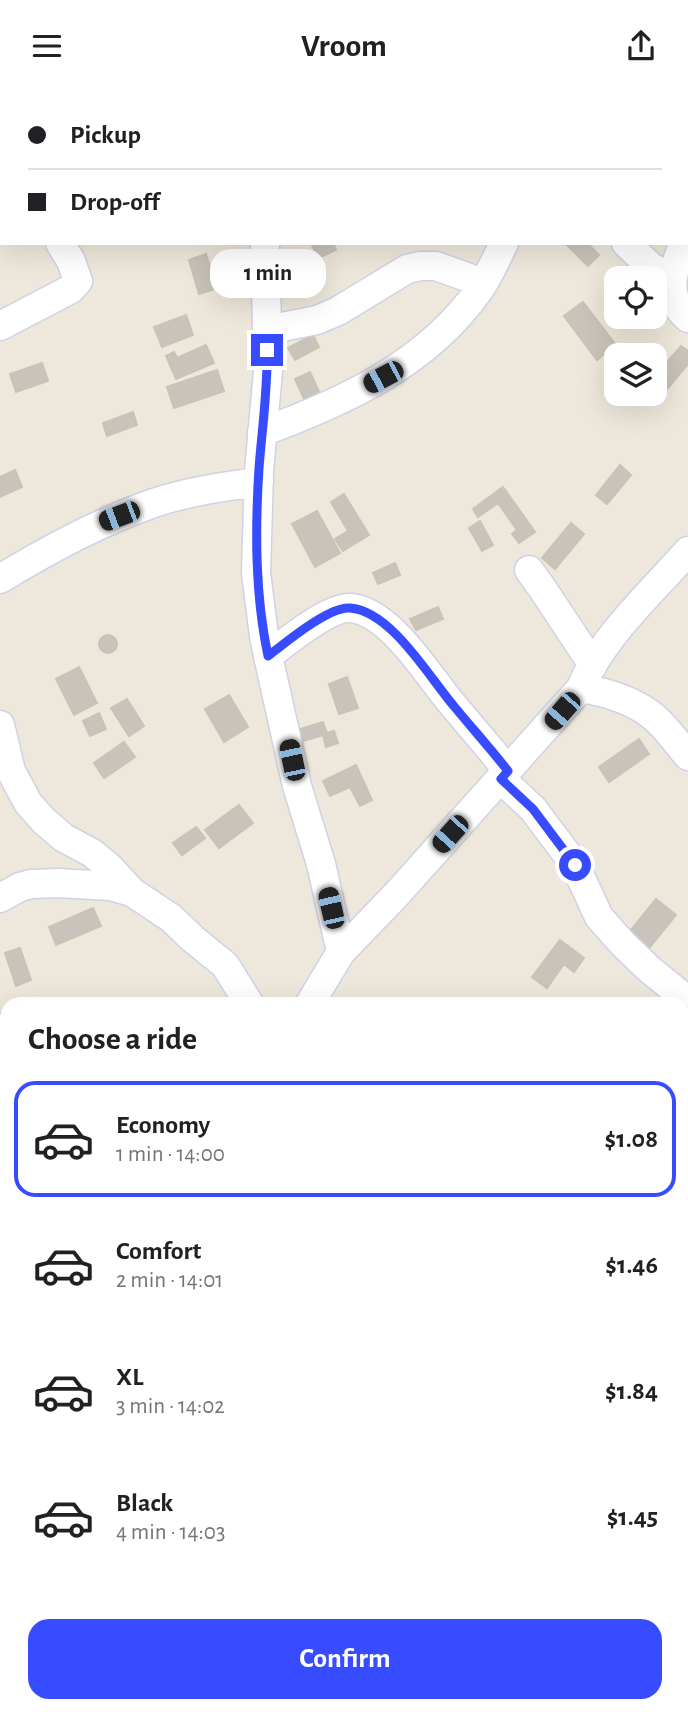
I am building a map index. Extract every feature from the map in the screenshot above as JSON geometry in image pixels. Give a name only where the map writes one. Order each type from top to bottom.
[{"type":"street","points":[[0,326],[77,284],[71,261],[61,245]]},
{"type":"street","points":[[265,245],[268,371],[259,482],[256,573],[264,636],[297,786],[321,864],[341,953]]},
{"type":"street","points":[[262,432],[330,405],[410,361],[458,317],[483,283],[503,245]]},
{"type":"street","points":[[628,245],[651,267],[672,278]]},
{"type":"street","points":[[683,245],[672,278],[676,303],[688,318]]},
{"type":"street","points":[[267,330],[317,320],[338,311],[407,269],[420,266],[436,266],[483,283]]},
{"type":"street","points":[[0,579],[52,548],[101,524],[156,502],[224,486],[259,482]]},
{"type":"street","points":[[314,997],[341,953],[505,775],[587,677],[606,645],[688,551]]},
{"type":"street","points":[[529,571],[542,587],[587,677],[597,691],[633,703],[652,715],[688,756]]},
{"type":"street","points":[[268,656],[303,629],[334,612],[349,608],[371,615],[407,645],[533,809],[575,865],[599,917],[623,944],[680,995]]},
{"type":"street","points":[[0,725],[11,771],[28,803],[44,821],[64,838],[92,853],[132,892],[171,918],[225,965],[245,997]]},
{"type":"street","points":[[0,898],[31,884],[111,886],[132,892]]},
{"type":"building","points":[[312,245],[334,245],[336,250],[318,258]]},
{"type":"building","points":[[567,245],[589,245],[599,255],[588,266]]},
{"type":"building","points":[[206,254],[217,288],[199,294],[189,260]]},
{"type":"building","points":[[583,302],[614,343],[604,343],[604,354],[597,360],[564,316]]},
{"type":"building","points":[[186,315],[193,335],[162,347],[154,327]]},
{"type":"building","points":[[313,335],[319,347],[295,360],[288,348]]},
{"type":"building","points":[[206,345],[214,363],[176,379],[166,356],[174,352],[177,358]]},
{"type":"building","points":[[681,346],[688,351],[688,364],[668,388],[667,387],[667,362]]},
{"type":"building","points":[[42,363],[48,381],[16,392],[10,374]]},
{"type":"building","points":[[217,370],[224,391],[174,408],[167,387]]},
{"type":"building","points":[[310,372],[321,396],[306,403],[295,379]]},
{"type":"building","points":[[133,412],[137,425],[107,436],[103,423]]},
{"type":"building","points":[[620,465],[631,475],[607,504],[596,495]]},
{"type":"building","points":[[15,470],[22,487],[0,497],[0,477]]},
{"type":"building","points":[[503,487],[535,532],[519,543],[512,534],[517,530],[498,503],[478,517],[473,509]]},
{"type":"building","points":[[344,494],[369,535],[343,551],[335,539],[348,531],[331,502]]},
{"type":"building","points":[[317,511],[340,553],[315,567],[292,524]]},
{"type":"building","points":[[480,521],[493,545],[482,551],[469,528]]},
{"type":"building","points":[[571,523],[584,534],[555,569],[542,558]]},
{"type":"building","points":[[395,563],[400,575],[378,584],[373,573]]},
{"type":"building","points":[[438,607],[443,619],[416,630],[410,619]]},
{"type":"building","points":[[108,635],[114,638],[117,644],[114,650],[108,653],[102,650],[99,644],[102,638]]},
{"type":"building","points":[[79,667],[97,703],[74,715],[56,679]]},
{"type":"building","points":[[347,677],[358,708],[339,714],[329,684]]},
{"type":"building","points":[[229,695],[248,727],[224,742],[205,709]]},
{"type":"building","points":[[127,699],[144,726],[129,736],[111,708]]},
{"type":"building","points":[[99,713],[106,729],[90,736],[83,721]]},
{"type":"building","points":[[323,722],[327,733],[334,731],[338,743],[326,747],[323,735],[297,743],[294,731]]},
{"type":"building","points":[[639,739],[649,754],[609,782],[599,767]]},
{"type":"building","points":[[124,742],[135,757],[104,778],[94,763]]},
{"type":"building","points":[[356,765],[372,800],[360,806],[350,787],[330,796],[323,781]]},
{"type":"building","points":[[239,805],[253,823],[219,848],[205,830]]},
{"type":"building","points":[[196,827],[205,838],[182,855],[173,843]]},
{"type":"building","points":[[656,899],[676,915],[646,952],[626,936]]},
{"type":"building","points":[[93,908],[101,926],[56,945],[49,927]]},
{"type":"building","points":[[560,940],[584,958],[574,972],[564,964],[547,988],[532,977]]},
{"type":"building","points":[[20,948],[31,980],[16,986],[5,953]]},
{"type":"route","points":[[267,350],[256,573],[268,656],[303,629],[334,612],[349,608],[371,615],[407,645],[508,771],[501,779],[533,809],[575,865]]}]
